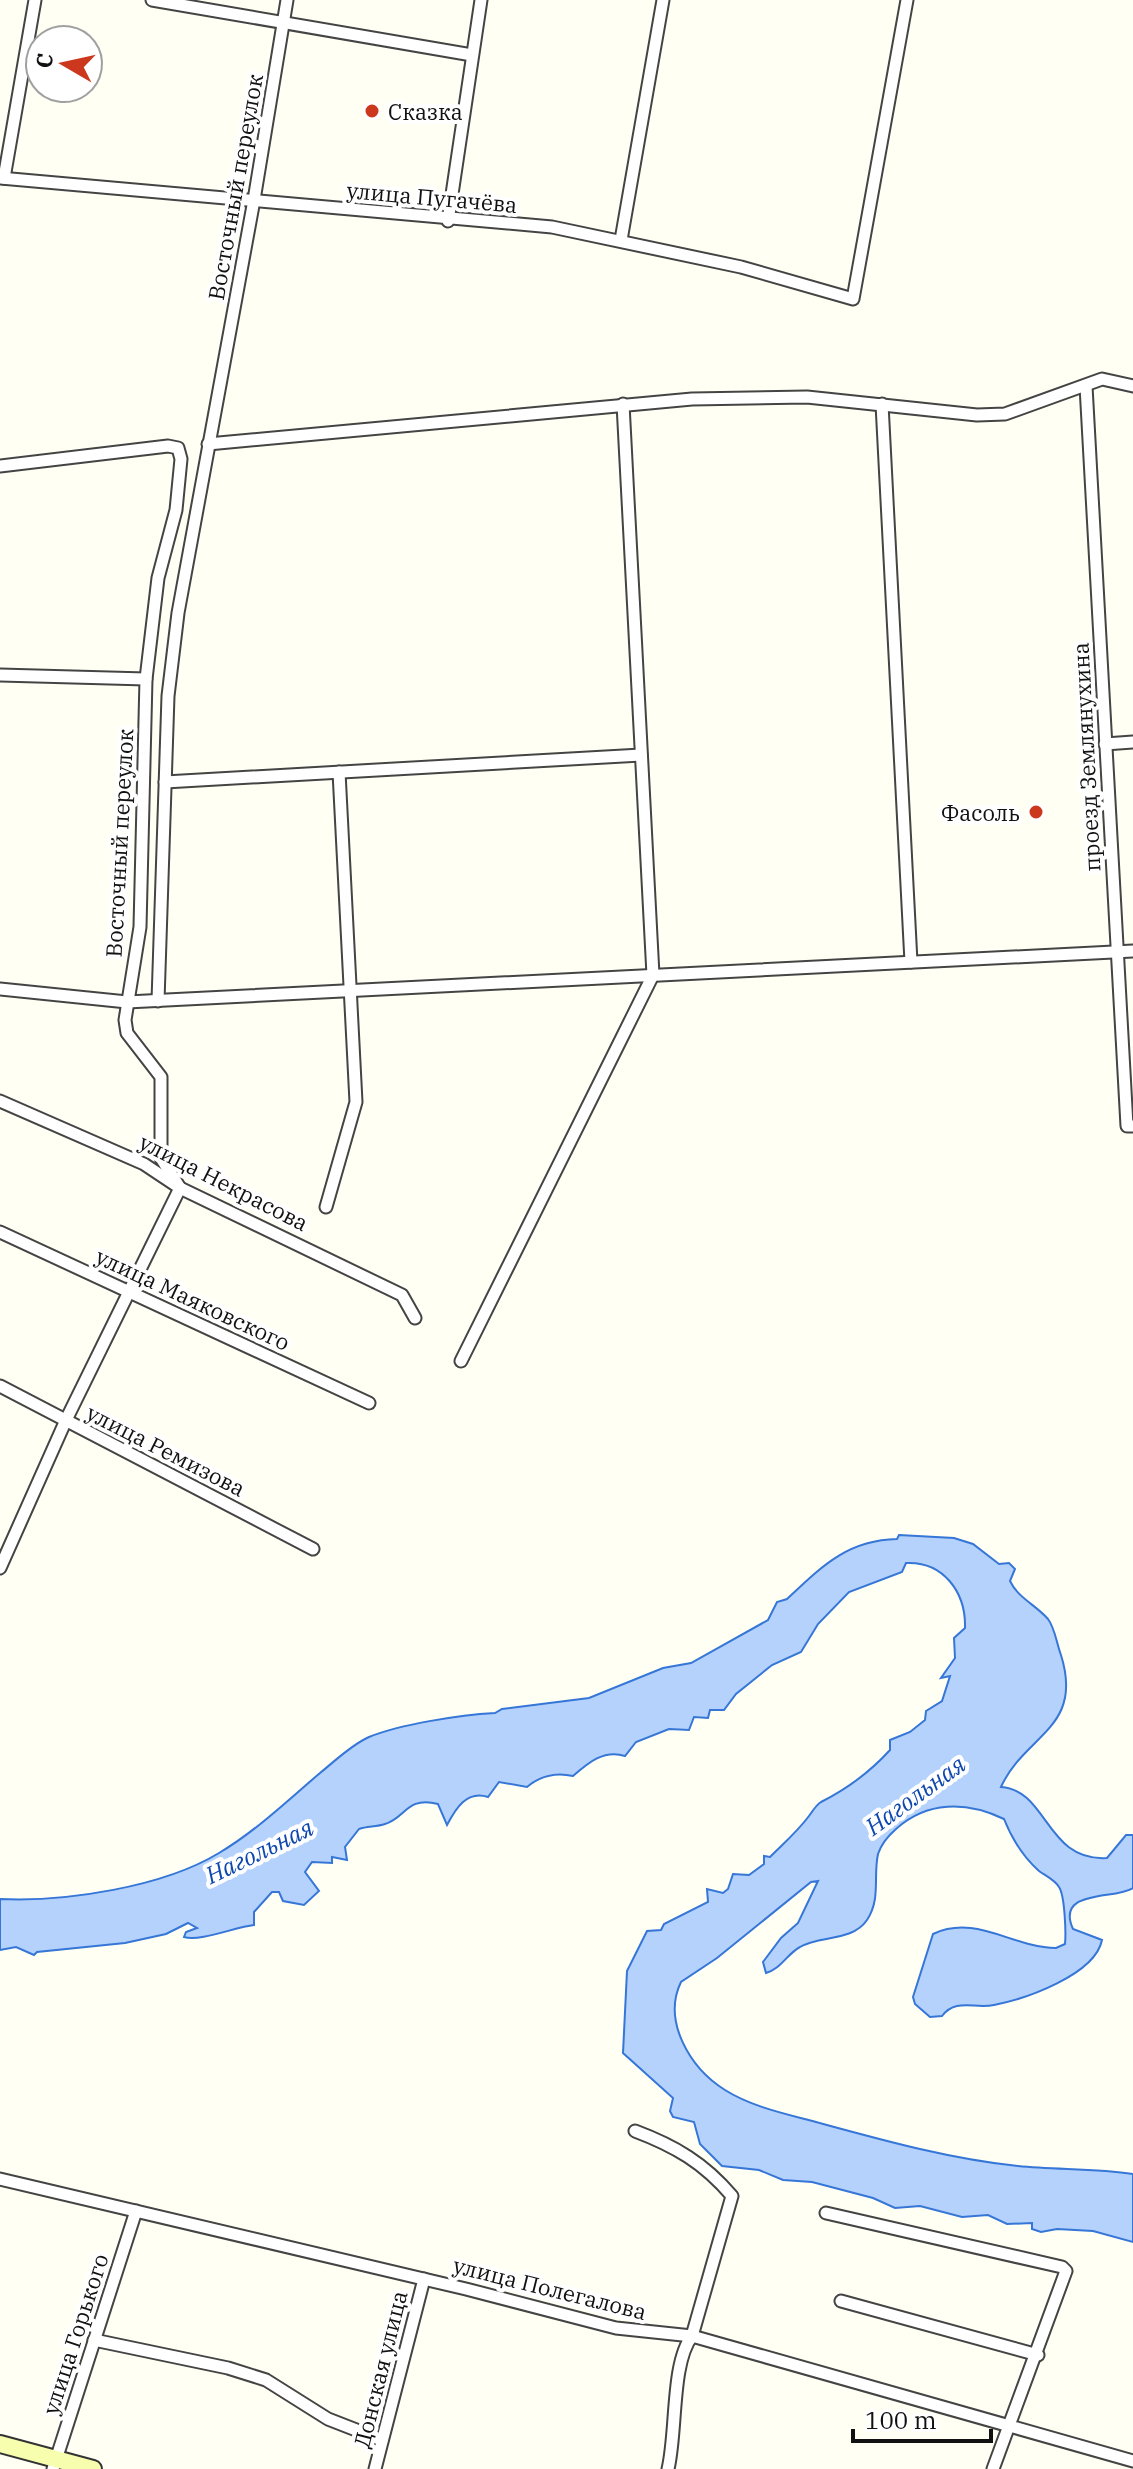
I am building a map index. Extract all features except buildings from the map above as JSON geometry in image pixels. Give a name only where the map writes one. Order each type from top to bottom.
[{"type":"street","points":[[2,178],[35,0]]},
{"type":"street","points":[[152,0],[472,55]]},
{"type":"street","name":"Восточный переулок","points":[[158,1001],[168,696],[178,613],[254,200],[287,0]]},
{"type":"street","points":[[448,221],[481,0]]},
{"type":"street","points":[[621,240],[663,0]]},
{"type":"street","name":"улица Пугачёва","points":[[2,178],[448,221],[552,227],[741,267],[853,299],[907,0]]},
{"type":"street","points":[[208,444],[623,404],[807,397],[977,415],[1005,414],[1102,379],[1133,386]]},
{"type":"street","name":"проезд Землянухина","points":[[1086,386],[1117,952],[1130,1126]]},
{"type":"street","points":[[461,1361],[653,975],[623,404]]},
{"type":"street","points":[[882,404],[911,962]]},
{"type":"street","name":"Восточный переулок","points":[[0,466],[168,446],[178,448],[181,459],[176,510],[158,578],[146,679],[140,927],[127,1002],[127,1033],[161,1077],[161,1158],[180,1188]]},
{"type":"street","points":[[0,675],[146,679]]},
{"type":"street","points":[[1105,744],[1133,742]]},
{"type":"street","points":[[165,782],[641,755]]},
{"type":"street","points":[[326,1207],[356,1102],[339,772]]},
{"type":"street","points":[[0,989],[127,1002],[158,1001],[1133,951]]},
{"type":"street","name":"улица Некрасова","points":[[0,1101],[135,1159],[180,1188],[402,1295],[415,1318]]},
{"type":"street","points":[[0,1568],[66,1420],[180,1188]]},
{"type":"street","name":"улица Маяковского","points":[[0,1232],[369,1403]]},
{"type":"street","name":"улица Ремизова","points":[[0,1386],[313,1549]]},
{"type":"street","points":[[635,2131],[671,2144],[710,2170],[732,2196],[692,2336],[681,2356],[677,2418],[668,2469]]},
{"type":"street","name":"улица Полегалова","points":[[0,2179],[424,2279],[616,2328],[692,2336],[1133,2461]]},
{"type":"street","name":"улица Горького","points":[[54,2464],[136,2211]]},
{"type":"street","points":[[826,2213],[1062,2267],[1066,2278],[993,2469]]},
{"type":"street","name":"Донская улица","points":[[375,2469],[424,2279]]},
{"type":"street","points":[[841,2301],[1038,2355]]},
{"type":"street","points":[[94,2340],[228,2368],[266,2380],[328,2419],[382,2440]]},
{"type":"street","points":[[0,2444],[54,2464],[93,2469]]},
{"type":"water","name":"Нагольная","points":[[899,1535],[954,1538],[973,1544],[999,1564],[1009,1563],[1015,1569],[1010,1581],[1013,1587],[1048,1619],[1052,1627],[1066,1680],[1065,1699],[1049,1729],[1011,1769],[1001,1787],[1017,1791],[1029,1800],[1059,1838],[1071,1849],[1087,1856],[1107,1858],[1126,1835],[1133,1835],[1133,1888],[1090,1898],[1072,1907],[1070,1916],[1073,1929],[1102,1940],[1097,1953],[1073,1974],[1023,1997],[987,2006],[953,2007],[942,2016],[930,2017],[915,2004],[913,1997],[933,1934],[949,1929],[979,1929],[1040,1946],[1056,1948],[1065,1944],[1064,1906],[1059,1887],[1027,1859],[1004,1819],[961,1807],[934,1809],[908,1820],[883,1844],[878,1854],[874,1904],[861,1927],[844,1935],[808,1943],[766,1973],[763,1962],[781,1938],[798,1923],[818,1881],[811,1882],[717,1958],[681,1982],[676,1997],[677,2028],[691,2056],[712,2081],[735,2096],[769,2109],[967,2159],[1133,2174],[1133,2242],[1093,2231],[1057,2229],[1041,2232],[1032,2229],[1032,2223],[1007,2224],[988,2215],[962,2217],[920,2206],[895,2208],[873,2198],[812,2182],[783,2180],[759,2170],[722,2166],[700,2144],[694,2122],[673,2117],[670,2111],[673,2098],[623,2053],[627,1971],[647,1931],[661,1930],[664,1924],[708,1902],[707,1889],[723,1893],[728,1889],[733,1874],[749,1875],[764,1864],[764,1856],[770,1857],[819,1803],[866,1773],[890,1750],[890,1740],[910,1732],[925,1720],[926,1711],[942,1701],[950,1676],[941,1678],[955,1658],[954,1638],[965,1628],[964,1615],[957,1591],[950,1581],[931,1567],[906,1563],[902,1572],[849,1592],[818,1624],[801,1652],[772,1665],[736,1694],[724,1710],[710,1710],[708,1718],[694,1717],[689,1730],[669,1729],[636,1742],[625,1756],[603,1756],[573,1776],[548,1776],[527,1787],[499,1782],[488,1797],[474,1796],[463,1802],[447,1825],[438,1804],[427,1802],[413,1805],[385,1824],[359,1829],[345,1847],[347,1860],[332,1857],[332,1863],[312,1862],[305,1872],[319,1891],[304,1905],[283,1901],[279,1892],[272,1892],[254,1912],[254,1925],[208,1936],[184,1937],[186,1932],[197,1928],[188,1923],[166,1934],[125,1943],[37,1952],[34,1955],[16,1947],[0,1950],[0,1899],[54,1898],[113,1890],[196,1865],[246,1835],[343,1754],[369,1737],[431,1721],[589,1698],[663,1668],[691,1663],[768,1620],[777,1602],[787,1599],[836,1557],[864,1544],[897,1539]]},
{"type":"place","name":"Сказка","points":[[372,111]]},
{"type":"place","name":"Фасоль","points":[[1036,812]]}]
